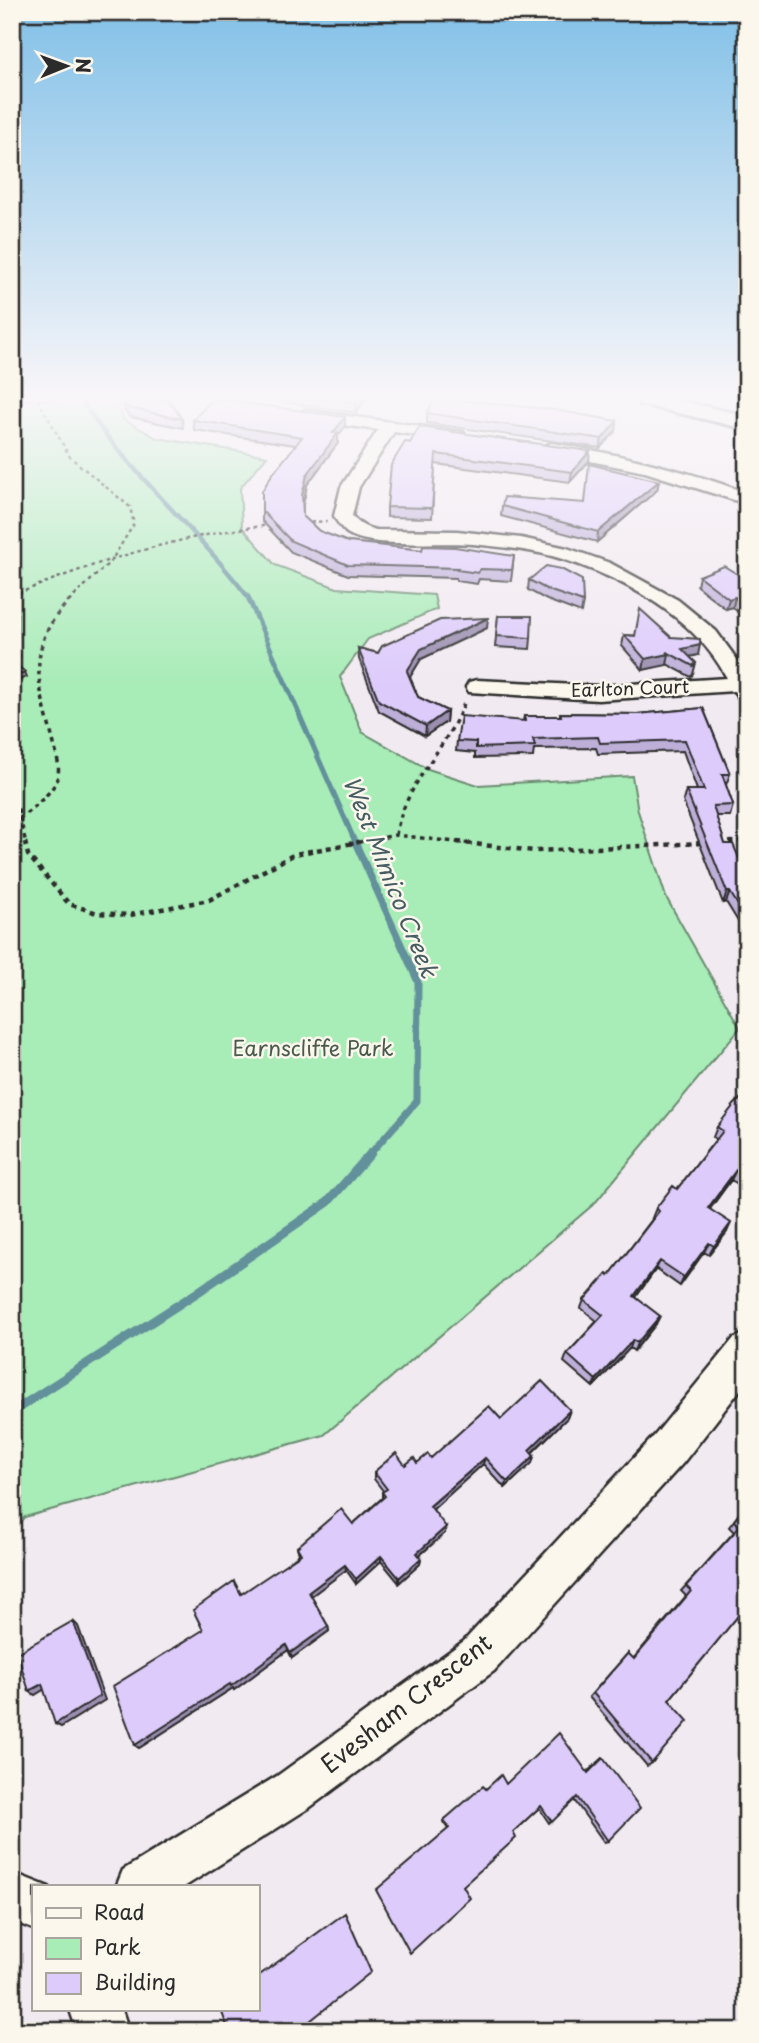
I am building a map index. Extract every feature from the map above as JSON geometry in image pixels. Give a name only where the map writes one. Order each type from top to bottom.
[{"type":"street","points":[[348,495],[343,516],[358,531],[384,536],[436,536],[524,545],[561,552],[642,586],[670,604],[722,651],[745,687]]},
{"type":"street","name":"Earlton Court","points":[[477,687],[598,693],[745,687]]},
{"type":"street","name":"Evesham Crescent","points":[[143,1885],[293,1792],[479,1656],[669,1449],[747,1351]]},
{"type":"street","points":[[96,2011],[103,2031]]},
{"type":"path","points":[[12,825],[20,821],[55,783],[59,764],[37,667],[43,637],[56,613],[113,559],[134,524],[130,508],[115,495]]},
{"type":"path","points":[[303,523],[345,519]]},
{"type":"path","points":[[12,596],[72,570],[218,533],[276,525]]},
{"type":"path","points":[[396,835],[396,825],[405,800],[442,748],[466,699],[477,687]]},
{"type":"path","points":[[12,802],[18,809],[28,855],[69,904],[97,913],[130,915],[209,900],[237,887],[277,862],[324,847],[396,835],[474,846],[534,850],[747,841]]},
{"type":"green space","name":"Earnscliffe Park","points":[[12,495],[240,495],[242,527],[275,565],[337,588],[434,595],[437,609],[368,639],[340,677],[362,732],[428,769],[478,785],[632,776],[638,811],[666,897],[740,1028],[595,1203],[324,1435],[25,1517],[12,1528],[12,694],[16,693],[18,613],[12,606]]},
{"type":"building","points":[[262,495],[302,495],[303,516],[319,531],[348,542],[422,550],[423,546],[455,547],[514,556],[512,570],[480,569],[478,573],[457,570],[458,568],[348,565],[291,541],[262,511]]},
{"type":"building","points":[[388,495],[433,495],[432,508],[387,507]]},
{"type":"building","points":[[586,495],[642,495],[598,532],[502,506],[504,497],[585,503]]},
{"type":"building","points":[[546,566],[561,569],[582,580],[583,602],[529,580]]},
{"type":"building","points":[[724,566],[747,580],[747,609],[735,597],[729,599],[699,576]]},
{"type":"building","points":[[640,609],[671,637],[700,639],[700,645],[682,649],[696,663],[693,666],[667,652],[669,654],[645,659],[624,635],[635,636]]},
{"type":"building","points":[[498,616],[532,616],[531,638],[496,636]]},
{"type":"building","points":[[488,618],[421,649],[407,671],[418,697],[447,711],[426,726],[379,701],[358,648],[378,653],[382,646],[440,620]]},
{"type":"building","points":[[12,661],[25,672],[12,677]]},
{"type":"building","points":[[703,708],[730,774],[722,774],[733,805],[713,806],[725,844],[733,844],[739,858],[747,857],[747,920],[730,892],[727,892],[686,790],[704,790],[685,740],[600,743],[598,737],[533,739],[535,746],[476,748],[476,742],[457,741],[461,716],[525,721],[524,716],[561,716],[560,713],[637,714]]},
{"type":"building","points":[[744,1095],[747,1096],[747,1177],[736,1170],[708,1208],[731,1223],[714,1246],[709,1243],[684,1277],[660,1261],[634,1296],[660,1316],[637,1343],[633,1340],[596,1380],[567,1354],[603,1315],[584,1300],[607,1274],[609,1276],[659,1211],[656,1208],[673,1186],[677,1189],[723,1131],[717,1127]]},
{"type":"building","points":[[542,1381],[570,1410],[529,1450],[534,1456],[507,1482],[485,1458],[430,1506],[446,1527],[417,1553],[421,1558],[399,1578],[381,1556],[356,1579],[345,1565],[309,1592],[328,1626],[290,1653],[286,1645],[231,1686],[230,1684],[135,1745],[113,1686],[203,1630],[193,1610],[234,1581],[241,1594],[301,1554],[297,1547],[341,1509],[353,1524],[385,1496],[382,1492],[387,1489],[374,1472],[396,1453],[405,1465],[414,1458],[417,1463],[428,1454],[431,1458],[489,1406],[501,1419]]},
{"type":"building","points":[[747,1504],[747,1605],[669,1700],[688,1721],[652,1763],[593,1693],[628,1653],[634,1659],[691,1591],[686,1586],[740,1526],[734,1521]]},
{"type":"building","points":[[73,1621],[100,1696],[55,1724],[42,1684],[29,1691],[17,1653]]},
{"type":"building","points":[[559,1733],[588,1773],[603,1758],[640,1808],[608,1841],[577,1797],[552,1822],[541,1806],[513,1832],[516,1838],[463,1886],[470,1898],[410,1953],[376,1890],[449,1828],[444,1820],[483,1786],[486,1789],[501,1775],[506,1784]]},
{"type":"building","points":[[345,1913],[371,1972],[300,2029],[301,2031],[229,2031],[221,2011],[259,2011],[259,1976]]},
{"type":"waterway","name":"West Mimico Creek","points":[[159,495],[248,597]]},
{"type":"waterway","name":"West Mimico Creek","points":[[248,597],[356,844]]},
{"type":"waterway","name":"West Mimico Creek","points":[[355,842],[418,982],[417,1101],[369,1155]]},
{"type":"waterway","name":"West Mimico Creek","points":[[12,1412],[198,1292],[328,1202],[371,1153]]}]
